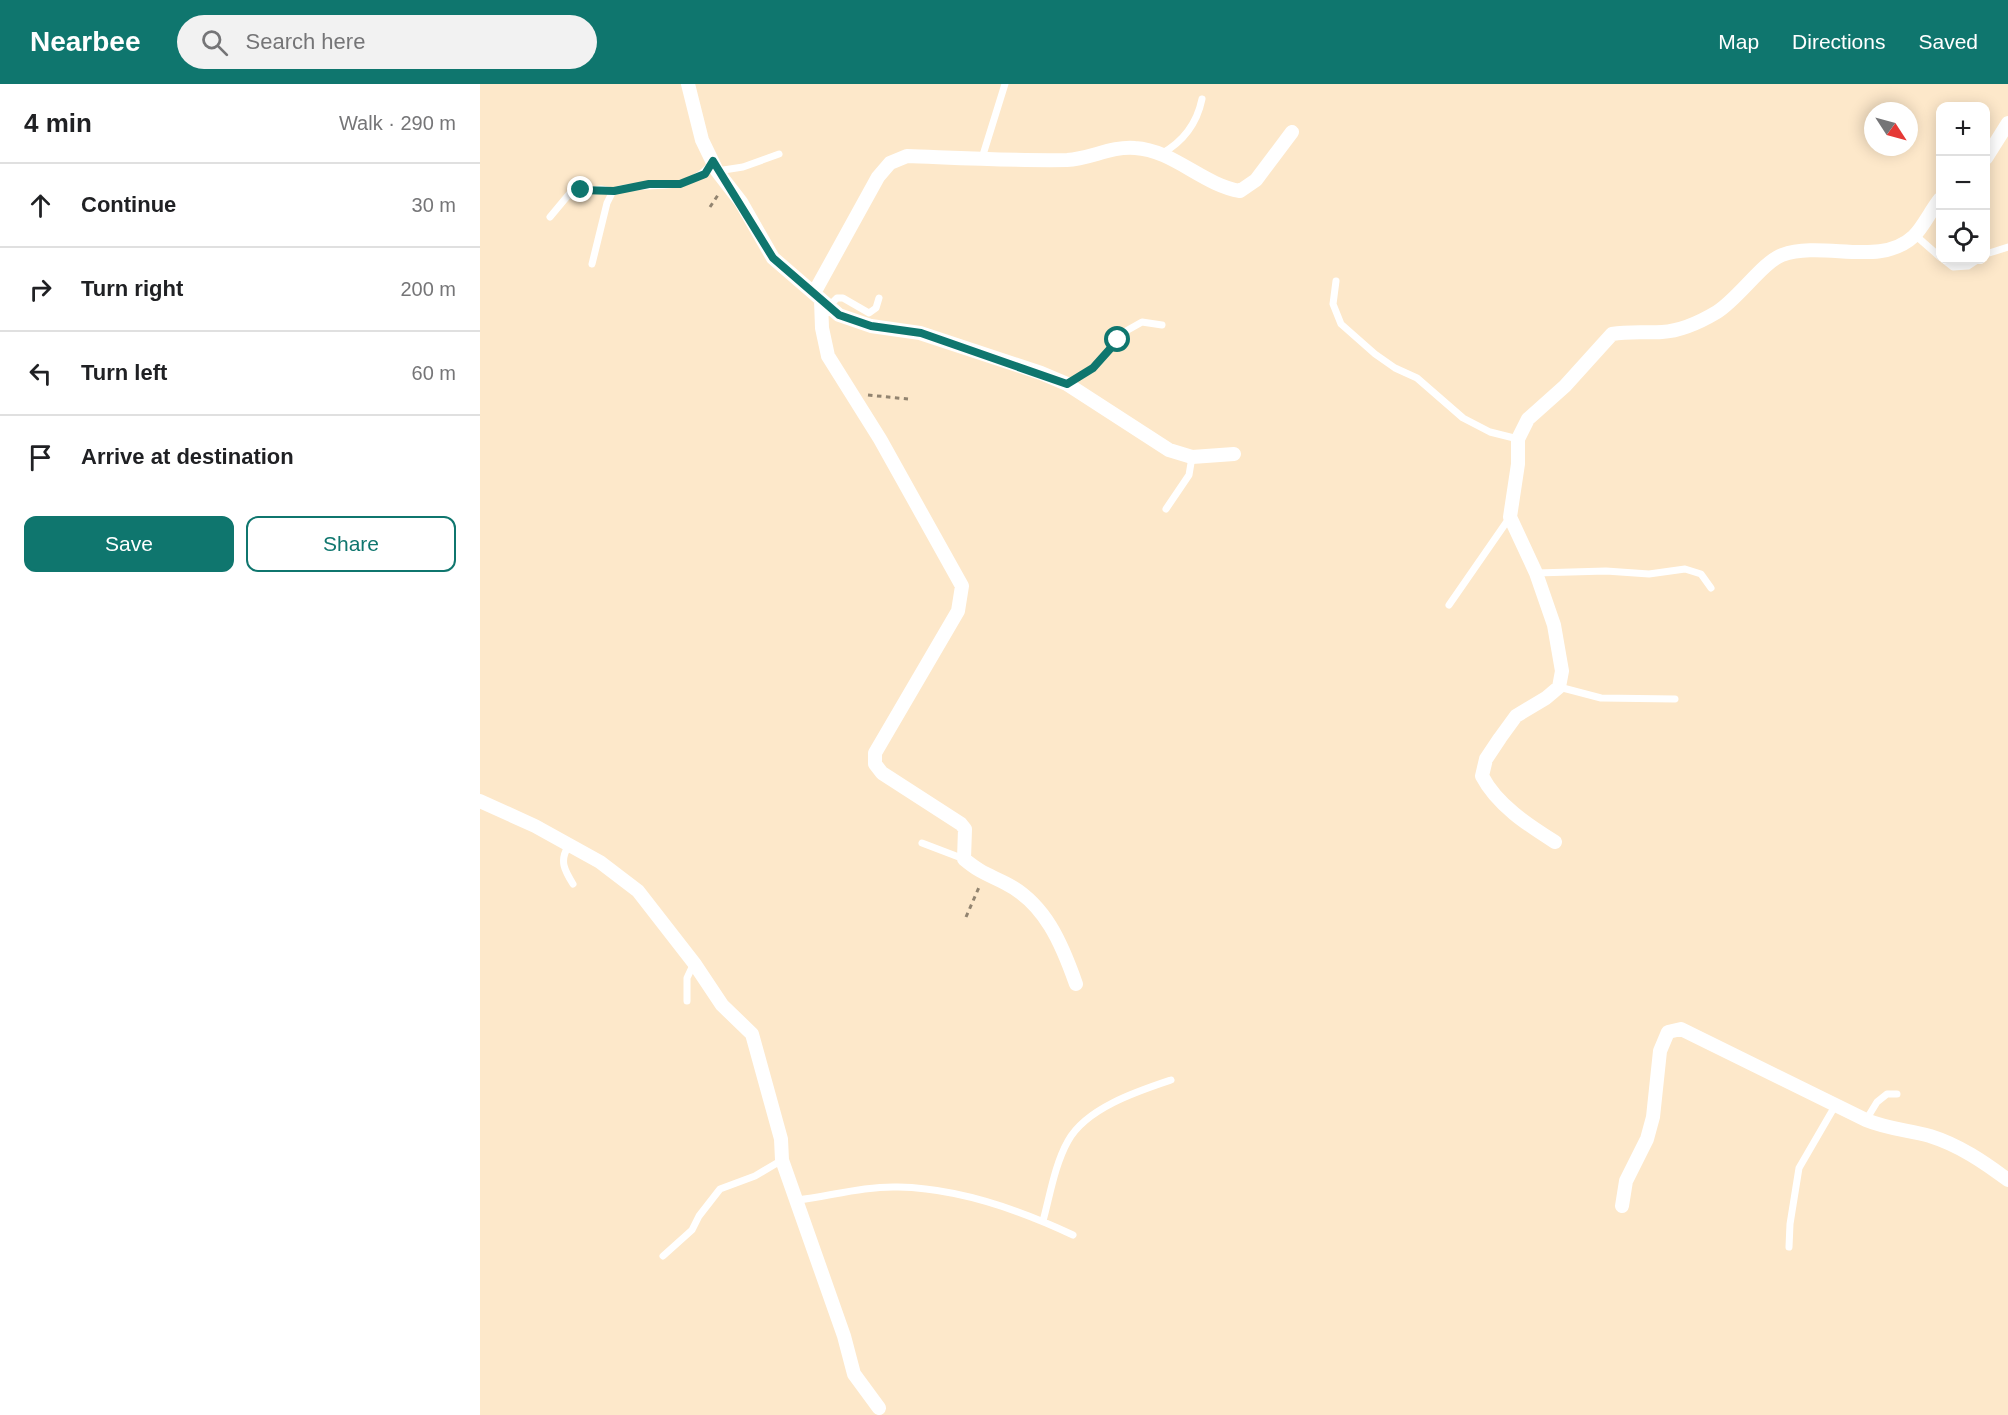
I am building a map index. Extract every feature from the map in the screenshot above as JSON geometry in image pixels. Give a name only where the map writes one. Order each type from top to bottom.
[{"type":"street","points":[[688,84],[702,140],[715,166],[741,202],[773,258],[839,315],[871,326],[921,333],[1067,384],[1169,450],[1192,458],[1234,454]]},
{"type":"street","points":[[1987,156],[2008,123]]},
{"type":"street","points":[[1076,984],[1049,921],[1037,907],[1004,883],[984,875],[964,859],[965,829],[961,824],[882,773],[875,764],[875,753],[958,611],[962,586],[880,439],[828,356],[822,328],[821,300],[878,177],[890,163],[907,156],[1070,160],[1105,151],[1136,148],[1159,155],[1225,189],[1240,191],[1256,180],[1292,132]]},
{"type":"street","points":[[1555,842],[1510,810],[1489,790],[1482,776],[1485,759],[1516,716],[1546,698],[1559,687],[1562,671],[1554,625],[1536,573],[1510,517],[1518,464],[1518,439],[1528,419],[1571,380],[1612,334],[1665,332],[1695,323],[1718,311],[1735,298],[1780,256],[1802,251],[1833,249],[1869,253],[1900,246],[1916,235],[1936,206]]},
{"type":"street","points":[[480,801],[535,826],[568,847],[600,862],[638,891],[694,963],[722,1005],[752,1034],[781,1139],[782,1160],[798,1200],[844,1336],[854,1374],[879,1408]]},
{"type":"street","points":[[1622,1206],[1626,1182],[1647,1139],[1653,1117],[1660,1051],[1668,1032],[1681,1029],[1866,1120],[1888,1129],[1928,1136],[1958,1147],[2008,1180]]},
{"type":"lane","points":[[982,158],[1005,84]]},
{"type":"lane","points":[[1159,155],[1175,146],[1188,132],[1200,111],[1202,99]]},
{"type":"lane","points":[[550,217],[570,193],[601,189],[614,191],[649,184],[680,184],[693,181],[715,166],[743,166],[779,154]]},
{"type":"lane","points":[[592,264],[607,203],[614,191]]},
{"type":"lane","points":[[1916,235],[1936,253]]},
{"type":"lane","points":[[1990,253],[2008,247]]},
{"type":"lane","points":[[1949,264],[1953,267],[1971,264]]},
{"type":"lane","points":[[1336,281],[1333,304],[1341,324],[1375,354],[1395,368],[1417,378],[1463,418],[1490,432],[1518,439]]},
{"type":"lane","points":[[821,300],[843,298],[869,313],[876,308],[879,298]]},
{"type":"lane","points":[[1067,384],[1093,368],[1126,331],[1142,322],[1162,325]]},
{"type":"lane","points":[[1166,508],[1189,475],[1192,458]]},
{"type":"lane","points":[[1449,605],[1510,517]]},
{"type":"lane","points":[[1536,573],[1606,571],[1649,574],[1685,569],[1701,574],[1711,588]]},
{"type":"lane","points":[[1559,687],[1601,698],[1675,699]]},
{"type":"lane","points":[[921,843],[964,859]]},
{"type":"lane","points":[[568,847],[563,855],[564,866],[573,884]]},
{"type":"lane","points":[[687,1001],[687,978],[694,963]]},
{"type":"lane","points":[[1042,1221],[1069,1139],[1088,1119],[1125,1096],[1171,1080]]},
{"type":"lane","points":[[1866,1120],[1877,1102],[1887,1094],[1897,1094]]},
{"type":"lane","points":[[1789,1247],[1790,1224],[1799,1168],[1835,1106]]},
{"type":"lane","points":[[663,1256],[692,1230],[699,1216],[720,1189],[756,1176],[782,1160]]},
{"type":"lane","points":[[798,1200],[896,1187],[942,1190],[1042,1221],[1073,1235]]},
{"type":"path","points":[[851,394],[908,399]]},
{"type":"path","points":[[966,916],[984,875]]},
{"type":"route","points":[[581,190],[614,191],[649,184],[680,184],[693,181],[705,174],[713,161],[717,171],[741,202],[773,258],[798,282],[839,315],[871,326],[921,333],[1014,366],[1041,373],[1067,384],[1093,368],[1118,340]]}]
